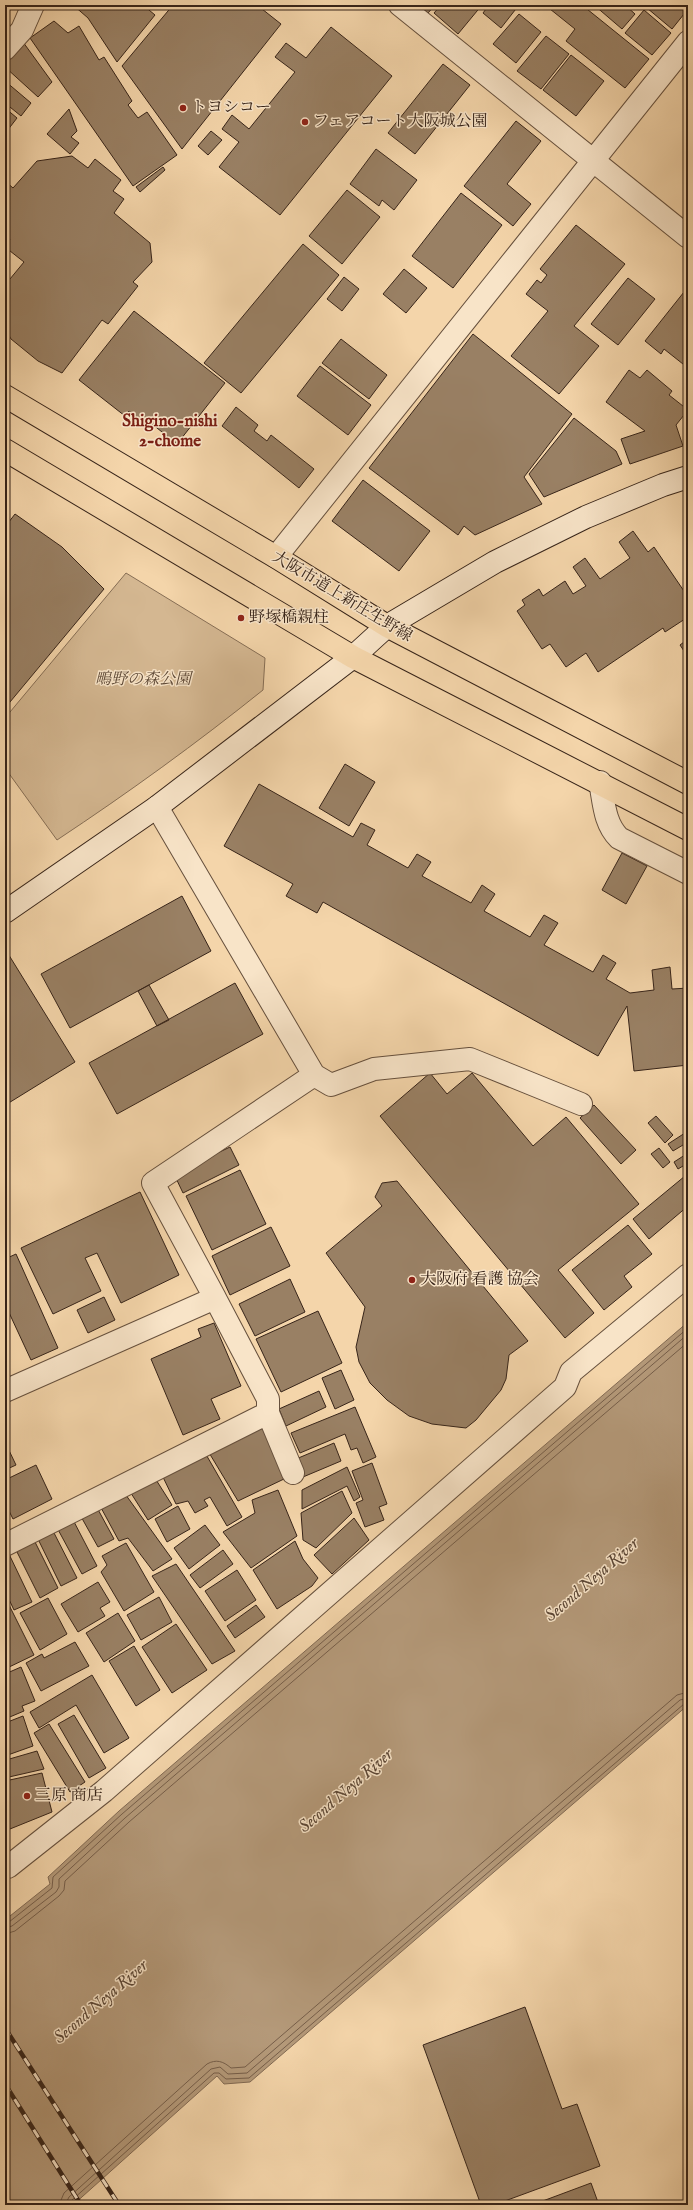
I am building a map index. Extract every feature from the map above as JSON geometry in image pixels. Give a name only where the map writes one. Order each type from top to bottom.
[{"type":"main road","name":"大阪市道上新庄生野線","points":[[5,396],[276,557],[387,626],[680,778]]},
{"type":"main road","points":[[5,450],[353,657],[600,782],[688,829]]},
{"type":"street","points":[[5,49],[22,30],[33,5]]},
{"type":"street","points":[[400,5],[688,236]]},
{"type":"street","points":[[276,557],[594,162],[688,42]]},
{"type":"street","points":[[5,912],[158,807],[353,657],[387,626],[502,558],[586,517],[663,485],[688,477]]},
{"type":"street","points":[[600,782],[608,823],[612,831],[619,838],[688,873]]},
{"type":"street","points":[[158,807],[314,1075],[331,1085],[374,1069],[470,1059],[581,1104]]},
{"type":"street","points":[[293,1473],[268,1413],[268,1398],[154,1183],[314,1075]]},
{"type":"street","points":[[5,1863],[8,1867],[104,1791],[565,1387],[571,1372],[688,1275]]},
{"type":"street","points":[[5,1391],[215,1298]]},
{"type":"street","points":[[5,1545],[268,1413]]},
{"type":"green space","name":"鴫野の森公園","points":[[126,573],[265,658],[263,690],[162,767],[57,840],[5,768],[5,718]]},
{"type":"water","name":"Second Neya River","points":[[688,1322],[688,1705],[250,2082],[224,2084],[217,2076],[73,2205],[5,2205],[5,1920],[50,1884],[48,1877],[119,1811]]},
{"type":"building","points":[[73,5],[143,5],[155,15],[117,62],[88,18]]},
{"type":"building","name":"トヨシコー","points":[[173,5],[257,5],[281,24],[182,149],[122,66]]},
{"type":"building","points":[[419,5],[435,5],[428,13]]},
{"type":"building","points":[[441,5],[482,5],[458,34],[434,13]]},
{"type":"building","points":[[489,5],[519,5],[501,28],[483,13]]},
{"type":"building","points":[[552,5],[582,5],[649,59],[625,88],[566,41],[575,29],[550,9]]},
{"type":"building","points":[[594,5],[625,5],[635,14],[622,29]]},
{"type":"building","points":[[649,5],[688,5],[688,9],[672,29],[647,8]]},
{"type":"building","points":[[644,10],[671,33],[652,55],[625,33]]},
{"type":"building","points":[[519,14],[541,32],[516,63],[493,44]]},
{"type":"building","points":[[54,21],[68,33],[79,26],[99,60],[104,57],[132,101],[128,105],[138,118],[147,112],[177,155],[133,186],[30,38]]},
{"type":"building","name":"フェアコート大阪城公園","points":[[331,27],[392,76],[280,215],[219,167],[239,142],[222,129],[232,115],[249,129],[295,72],[275,57],[286,43],[306,58]]},
{"type":"building","points":[[546,36],[569,54],[541,89],[517,71]]},
{"type":"building","points":[[23,42],[52,82],[38,97],[5,67],[5,59]]},
{"type":"building","points":[[571,55],[604,81],[576,116],[543,90]]},
{"type":"building","points":[[443,64],[470,85],[415,154],[388,133]]},
{"type":"building","points":[[5,81],[31,103],[21,116],[5,103]]},
{"type":"building","points":[[5,108],[17,118],[7,131],[5,130]]},
{"type":"building","points":[[69,109],[77,131],[71,137],[79,143],[70,154],[47,134]]},
{"type":"building","points":[[516,121],[541,141],[507,184],[531,204],[513,226],[464,186]]},
{"type":"building","points":[[211,131],[222,140],[208,155],[198,146]]},
{"type":"building","points":[[376,149],[417,180],[394,210],[382,200],[379,206],[350,184]]},
{"type":"building","points":[[72,156],[88,168],[95,159],[121,180],[113,191],[124,199],[114,213],[150,243],[152,262],[133,282],[138,286],[108,324],[102,320],[62,373],[38,361],[11,339],[5,328],[5,285],[24,262],[5,247],[10,239],[5,234],[5,181],[13,188],[37,161]]},
{"type":"building","points":[[163,167],[165,170],[140,192],[136,187]]},
{"type":"building","points":[[347,190],[380,217],[342,264],[309,236]]},
{"type":"building","points":[[461,193],[502,225],[453,288],[412,256]]},
{"type":"building","points":[[576,225],[625,264],[574,326],[599,346],[559,394],[511,356],[548,311],[526,294],[537,280],[541,283],[547,275],[540,269]]},
{"type":"building","points":[[303,244],[339,275],[241,393],[204,363]]},
{"type":"building","points":[[404,269],[427,288],[406,313],[383,294]]},
{"type":"building","points":[[344,277],[359,289],[342,311],[327,299]]},
{"type":"building","points":[[628,278],[655,299],[618,345],[591,324]]},
{"type":"building","points":[[684,292],[688,295],[688,368],[664,349],[661,354],[645,341]]},
{"type":"building","points":[[134,311],[225,383],[177,444],[152,424],[149,427],[129,411],[125,416],[79,380]]},
{"type":"building","points":[[473,334],[572,414],[524,477],[542,504],[475,535],[464,526],[458,535],[369,468]]},
{"type":"building","points":[[341,339],[387,375],[369,399],[322,363]]},
{"type":"building","points":[[320,366],[371,405],[348,435],[297,396]]},
{"type":"building","points":[[629,370],[640,378],[647,370],[672,391],[669,395],[688,410],[676,425],[683,446],[630,464],[621,439],[645,431],[606,402]]},
{"type":"building","points":[[236,407],[258,425],[254,431],[267,441],[271,435],[314,469],[299,488],[222,426]]},
{"type":"building","points":[[574,418],[616,451],[622,464],[544,497],[529,474]]},
{"type":"building","points":[[363,480],[430,531],[399,571],[332,521]]},
{"type":"building","points":[[15,514],[62,547],[104,589],[5,708],[5,527]]},
{"type":"building","points":[[633,531],[648,552],[654,547],[688,597],[688,617],[665,632],[663,628],[598,672],[586,653],[566,667],[550,644],[542,649],[517,611],[525,605],[522,600],[539,589],[543,596],[565,581],[573,594],[586,586],[573,567],[585,558],[600,579],[630,558],[619,542]]},
{"type":"building","points":[[688,639],[688,657],[680,645]]},
{"type":"building","points":[[345,764],[375,782],[349,826],[319,808]]},
{"type":"building","points":[[259,784],[353,837],[361,823],[375,830],[367,845],[408,868],[417,854],[431,862],[422,876],[471,903],[482,885],[495,894],[484,911],[530,937],[544,915],[558,923],[544,945],[593,972],[603,955],[616,963],[606,979],[630,993],[654,990],[652,970],[670,967],[672,989],[688,988],[688,1065],[634,1071],[627,1006],[598,1056],[323,902],[317,913],[286,896],[293,884],[224,846]]},
{"type":"building","points":[[622,853],[647,866],[626,904],[602,890]]},
{"type":"building","points":[[182,896],[211,951],[70,1028],[41,974]]},
{"type":"building","points":[[7,952],[75,1062],[7,1104],[5,1100],[5,953]]},
{"type":"building","points":[[235,983],[263,1034],[117,1114],[89,1063]]},
{"type":"building","points":[[149,985],[169,1020],[157,1026],[138,991]]},
{"type":"building","points":[[430,1073],[447,1094],[472,1073],[533,1146],[566,1117],[639,1204],[558,1270],[594,1313],[565,1338],[380,1116]]},
{"type":"building","points":[[594,1105],[636,1150],[621,1164],[580,1118]]},
{"type":"building","points":[[656,1116],[673,1135],[665,1143],[648,1123]]},
{"type":"building","points":[[688,1131],[688,1142],[673,1151],[668,1144]]},
{"type":"building","points":[[230,1147],[239,1165],[183,1193],[174,1174]]},
{"type":"building","points":[[659,1148],[670,1162],[663,1168],[651,1154]]},
{"type":"building","points":[[688,1153],[688,1163],[678,1169],[674,1162]]},
{"type":"building","points":[[240,1170],[266,1224],[212,1250],[186,1196]]},
{"type":"building","points":[[685,1176],[688,1180],[688,1206],[649,1239],[633,1219]]},
{"type":"building","name":"大阪府 看護 協会","points":[[397,1181],[528,1341],[509,1355],[506,1379],[501,1390],[476,1420],[466,1428],[432,1424],[409,1416],[387,1400],[370,1383],[359,1362],[356,1347],[365,1307],[326,1253],[382,1206],[375,1197],[382,1183]]},
{"type":"building","points":[[140,1192],[179,1275],[121,1303],[97,1253],[85,1258],[101,1291],[53,1314],[21,1248]]},
{"type":"building","points":[[628,1225],[652,1254],[624,1276],[632,1287],[604,1310],[572,1270]]},
{"type":"building","points":[[271,1227],[290,1266],[230,1295],[212,1256]]},
{"type":"building","points":[[16,1254],[58,1348],[31,1360],[5,1304],[5,1259]]},
{"type":"building","points":[[290,1279],[305,1312],[255,1336],[239,1304]]},
{"type":"building","points":[[104,1297],[115,1320],[88,1333],[77,1310]]},
{"type":"building","points":[[318,1311],[342,1363],[281,1392],[256,1339]]},
{"type":"building","points":[[214,1323],[241,1386],[211,1399],[220,1419],[183,1435],[151,1359],[201,1337],[198,1329]]},
{"type":"building","points":[[341,1370],[354,1400],[335,1409],[322,1378]]},
{"type":"building","points":[[319,1391],[326,1407],[286,1426],[279,1409]]},
{"type":"building","points":[[355,1407],[376,1457],[363,1463],[357,1448],[351,1450],[345,1434],[300,1453],[291,1433]]},
{"type":"building","points":[[264,1424],[288,1475],[284,1479],[238,1501],[208,1451]]},
{"type":"building","points":[[5,1442],[16,1465],[5,1470]]},
{"type":"building","points":[[334,1443],[341,1461],[303,1477],[296,1459]]},
{"type":"building","points":[[204,1451],[242,1517],[227,1526],[210,1497],[204,1500],[208,1506],[195,1513],[188,1501],[176,1504],[161,1473]]},
{"type":"building","points":[[372,1463],[387,1504],[379,1507],[384,1520],[365,1527],[356,1503],[363,1500],[352,1471]]},
{"type":"building","points":[[36,1465],[52,1499],[13,1519],[5,1503],[5,1480]]},
{"type":"building","points":[[347,1467],[360,1497],[354,1501],[347,1486],[302,1509],[302,1490]]},
{"type":"building","points":[[153,1475],[172,1505],[148,1520],[129,1490]]},
{"type":"building","points":[[278,1490],[297,1536],[251,1568],[223,1532],[255,1513],[252,1500]]},
{"type":"building","points":[[123,1491],[172,1559],[153,1571],[128,1538],[119,1541],[99,1504]]},
{"type":"building","points":[[342,1491],[352,1513],[316,1548],[303,1540],[301,1513]]},
{"type":"building","points":[[95,1504],[114,1539],[98,1547],[79,1513]]},
{"type":"building","points":[[178,1506],[190,1529],[167,1542],[155,1519]]},
{"type":"building","points":[[71,1516],[97,1566],[82,1574],[55,1524]]},
{"type":"building","points":[[354,1518],[369,1540],[332,1574],[314,1555]]},
{"type":"building","points":[[205,1525],[220,1545],[189,1569],[174,1548]]},
{"type":"building","points":[[52,1529],[77,1578],[61,1586],[37,1537]]},
{"type":"building","points":[[33,1538],[58,1588],[40,1598],[15,1548]]},
{"type":"building","points":[[295,1541],[303,1559],[318,1578],[312,1586],[277,1609],[253,1570]]},
{"type":"building","points":[[126,1543],[154,1592],[124,1611],[101,1572],[107,1565],[102,1556]]},
{"type":"building","points":[[223,1550],[233,1564],[200,1588],[190,1575]]},
{"type":"building","points":[[8,1552],[32,1602],[14,1610],[5,1591],[5,1554]]},
{"type":"building","points":[[176,1564],[235,1651],[212,1664],[152,1576]]},
{"type":"building","points":[[237,1570],[256,1600],[225,1621],[205,1591]]},
{"type":"building","points":[[98,1582],[110,1602],[100,1608],[105,1616],[78,1632],[61,1604]]},
{"type":"building","points":[[5,1597],[34,1655],[5,1669]]},
{"type":"building","points":[[159,1597],[172,1622],[141,1640],[127,1615]]},
{"type":"building","points":[[48,1598],[67,1634],[40,1650],[20,1613]]},
{"type":"building","points":[[256,1605],[265,1617],[235,1638],[227,1626]]},
{"type":"building","points":[[118,1613],[135,1641],[104,1662],[86,1633]]},
{"type":"building","points":[[176,1624],[207,1670],[172,1693],[142,1647]]},
{"type":"building","points":[[75,1642],[89,1666],[41,1691],[26,1663],[42,1654],[44,1658]]},
{"type":"building","points":[[134,1646],[160,1690],[136,1706],[109,1661]]},
{"type":"building","points":[[21,1667],[35,1701],[22,1706],[24,1711],[5,1719],[5,1674]]},
{"type":"building","points":[[92,1675],[129,1738],[104,1753],[76,1705],[39,1728],[30,1712]]},
{"type":"building","points":[[74,1715],[106,1768],[89,1778],[58,1724]]},
{"type":"building","points":[[23,1716],[33,1746],[5,1756],[5,1723]]},
{"type":"building","points":[[49,1724],[85,1782],[70,1792],[34,1733]]},
{"type":"building","points":[[37,1751],[44,1769],[9,1777],[6,1760]]},
{"type":"building","name":"三原 商店","points":[[42,1773],[52,1812],[5,1831],[5,1781]]},
{"type":"building","points":[[525,2007],[562,2109],[577,2104],[600,2166],[494,2205],[481,2205],[423,2045]]},
{"type":"building","points":[[591,2183],[599,2205],[532,2205]]},
{"type":"railway","points":[[5,2028],[119,2205]]},
{"type":"railway","points":[[5,2084],[81,2205]]},
{"type":"place","name":"トヨシコー","points":[[183,108]]},
{"type":"place","name":"フェアコート大阪城公園","points":[[305,122]]},
{"type":"place","name":"野塚橋親柱","points":[[241,618]]},
{"type":"place","name":"大阪府 看護 協会","points":[[412,1280]]},
{"type":"place","name":"三原 商店","points":[[27,1796]]},
{"type":"district","name":"Shigino-nishi 2-chome","points":[[170,431]]}]
